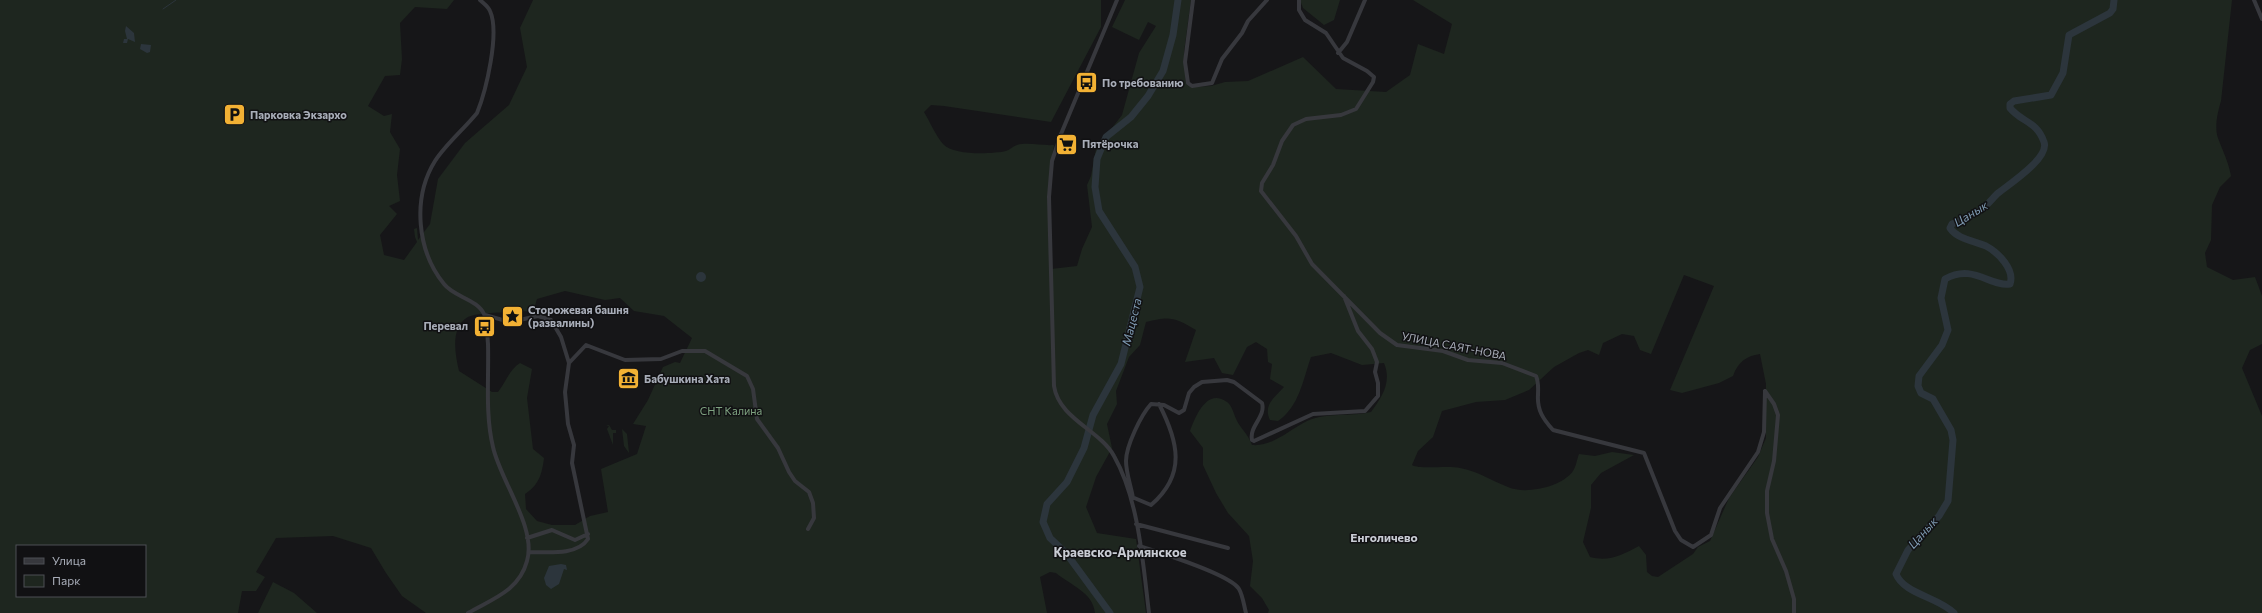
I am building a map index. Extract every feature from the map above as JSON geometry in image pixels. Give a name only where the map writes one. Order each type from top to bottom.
[{"type":"street","points":[[468,613],[509,590],[523,571],[529,552],[527,538],[515,500],[499,466],[492,445],[488,408],[488,360],[485,315],[478,306],[451,290],[440,280],[428,255],[421,220],[424,186],[435,161],[477,114],[481,104],[491,56],[494,28],[491,11],[480,0]]},
{"type":"street","points":[[1117,0],[1061,134],[1052,161],[1050,178],[1054,386],[1059,401],[1070,414],[1105,444],[1114,455],[1122,471],[1131,497],[1151,505],[1174,477],[1174,438],[1159,404]]},
{"type":"street","points":[[1193,0],[1185,62],[1188,83],[1192,86],[1212,83],[1222,59],[1242,33],[1248,21],[1267,0]]},
{"type":"street","name":"УЛИЦА САЯТ-НОВА","points":[[1299,0],[1299,10],[1304,20],[1326,33],[1338,53],[1351,64],[1367,71],[1374,77],[1372,85],[1356,109],[1341,115],[1306,119],[1289,129],[1262,183],[1262,191],[1296,236],[1312,264],[1380,333],[1397,345],[1443,351],[1468,360],[1502,363],[1536,376],[1539,382],[1538,408],[1544,421],[1553,430],[1644,453],[1675,531],[1681,540],[1693,547],[1711,535],[1720,508],[1758,452],[1764,432],[1765,391],[1774,404],[1778,416],[1774,460],[1767,491],[1767,513],[1772,539],[1786,571],[1794,599],[1794,613]]},
{"type":"street","points":[[1338,53],[1347,42],[1365,0]]},
{"type":"street","points":[[2254,0],[2262,19]]},
{"type":"street","points":[[1149,613],[1126,462],[1128,450],[1146,409],[1151,404],[1159,404],[1180,413],[1184,410],[1189,393],[1199,383],[1227,380],[1234,382],[1262,403],[1262,413],[1251,435],[1252,440],[1257,442],[1278,429],[1314,414],[1365,411],[1378,396],[1378,383],[1374,372],[1377,362],[1372,349],[1358,331],[1344,296]]},
{"type":"street","points":[[485,315],[510,322],[538,316],[551,320],[556,325],[567,354],[568,363],[565,392],[568,424],[574,445],[572,463],[588,534],[586,542],[573,549],[553,552],[529,552]]},
{"type":"street","points":[[568,363],[574,355],[586,345],[625,360],[661,359],[682,351],[705,350],[748,376],[753,389],[756,419],[778,448],[788,472],[795,481],[809,492],[813,503],[814,518],[808,529]]},
{"type":"street","points":[[567,354],[574,355]]},
{"type":"street","points":[[1136,524],[1228,548]]},
{"type":"street","points":[[527,538],[552,530],[575,540],[588,534]]},
{"type":"street","points":[[1139,546],[1178,559],[1223,578],[1235,586],[1240,592],[1246,613]]},
{"type":"green space","name":"СНТ Калина","points":[[0,0],[454,0],[447,9],[415,7],[400,23],[402,59],[400,75],[385,76],[368,106],[384,116],[392,114],[390,132],[400,149],[397,175],[400,201],[389,206],[397,214],[380,235],[384,255],[404,260],[417,242],[414,229],[417,228],[418,240],[430,224],[438,179],[465,143],[509,105],[527,67],[520,28],[533,0],[1101,0],[1101,27],[1051,122],[944,106],[931,105],[924,112],[935,133],[943,144],[956,151],[992,153],[1006,151],[1021,144],[1054,145],[1049,177],[1051,269],[1077,266],[1082,249],[1092,227],[1087,185],[1091,176],[1096,149],[1122,115],[1139,53],[1156,26],[1148,22],[1139,40],[1112,27],[1125,0],[1191,0],[1184,52],[1186,83],[1194,87],[1211,86],[1225,82],[1248,81],[1303,57],[1336,89],[1386,92],[1410,75],[1418,44],[1444,54],[1452,24],[1413,0],[2232,0],[2221,101],[2216,124],[2218,138],[2231,176],[2220,187],[2212,205],[2211,240],[2205,253],[2207,267],[2233,280],[2255,277],[2262,296],[2262,344],[2250,350],[2242,368],[2262,416],[2262,613],[1268,613],[1269,610],[1262,598],[1250,586],[1253,561],[1249,536],[1228,513],[1216,493],[1203,465],[1203,448],[1190,431],[1195,418],[1208,401],[1213,398],[1220,398],[1230,405],[1237,421],[1252,445],[1259,445],[1273,441],[1307,421],[1315,418],[1322,416],[1371,412],[1385,389],[1387,377],[1384,363],[1362,365],[1331,353],[1311,357],[1296,401],[1278,421],[1270,420],[1268,415],[1269,406],[1273,398],[1284,387],[1270,379],[1272,364],[1268,362],[1267,349],[1256,342],[1247,347],[1233,375],[1222,373],[1214,358],[1185,362],[1196,330],[1182,322],[1167,318],[1146,322],[1140,345],[1129,357],[1116,391],[1117,404],[1107,424],[1112,448],[1096,477],[1086,507],[1097,533],[1136,539],[1146,613],[1095,613],[1090,600],[1085,594],[1056,573],[1050,572],[1040,577],[1047,613],[426,613],[402,596],[371,548],[333,536],[276,538],[256,572],[265,577],[256,591],[242,591],[238,613],[0,613]],"holes":[[[1684,275],[1714,286],[1670,390],[1682,393],[1719,383],[1733,376],[1737,367],[1743,360],[1760,354],[1766,384],[1766,438],[1758,457],[1729,498],[1710,541],[1698,547],[1693,554],[1658,577],[1652,576],[1647,572],[1646,555],[1639,546],[1615,557],[1603,559],[1590,557],[1583,542],[1591,508],[1591,485],[1601,473],[1634,455],[1612,452],[1595,456],[1579,454],[1575,467],[1568,477],[1552,485],[1533,490],[1508,487],[1467,469],[1455,467],[1421,467],[1412,465],[1418,451],[1433,437],[1442,411],[1476,402],[1505,400],[1529,390],[1554,367],[1579,353],[1588,350],[1599,355],[1603,343],[1622,334],[1634,336],[1640,350],[1651,354]],[[565,291],[605,300],[620,298],[634,311],[664,316],[692,338],[680,363],[675,362],[663,367],[648,400],[633,424],[646,426],[637,454],[601,469],[608,512],[590,516],[575,525],[552,525],[537,521],[526,509],[525,494],[537,483],[544,458],[533,449],[527,398],[532,369],[520,363],[510,373],[498,392],[492,392],[459,371],[455,349],[458,327],[462,321],[473,315],[530,311],[534,309],[537,299]]]},
{"type":"green space","points":[[1300,0],[1340,0],[1334,20],[1324,25],[1303,8]]},
{"type":"green space","points":[[606,425],[609,425],[612,430],[616,430],[616,433],[613,433],[613,445],[607,429],[609,426]]},
{"type":"green space","points":[[622,429],[627,434],[629,453],[624,446]]},
{"type":"green space","points":[[273,582],[294,593],[317,613],[258,613]]},
{"type":"shaded area","points":[[126,26],[134,33],[135,42],[128,39],[127,43],[123,43],[124,39],[127,39],[125,31]]},
{"type":"shaded area","points":[[141,44],[151,45],[150,52],[147,53],[140,49]]},
{"type":"shaded area","points":[[699,272],[703,272],[705,273],[705,281],[699,282],[696,279],[696,275]]},
{"type":"shaded area","points":[[561,564],[566,565],[567,570],[564,569],[559,584],[551,589],[546,585],[544,578],[549,566]]},
{"type":"waterway","points":[[163,9],[176,0]]},
{"type":"waterway","name":"Мацеста","points":[[1110,613],[1066,553],[1050,538],[1043,522],[1047,504],[1067,482],[1084,448],[1093,415],[1121,364],[1140,287],[1135,267],[1099,211],[1095,187],[1097,159],[1106,137],[1131,117],[1148,96],[1163,71],[1173,35],[1178,0]]},
{"type":"waterway","name":"Цанык","points":[[1954,613],[1939,603],[1906,586],[1900,581],[1896,574],[1908,550],[1939,516],[1948,501],[1953,440],[1951,430],[1933,399],[1921,393],[1918,386],[1919,376],[1942,345],[1948,330],[1941,298],[1945,279],[1964,273],[1973,274],[2003,284],[2010,284],[2011,279],[2008,268],[2001,257],[1986,246],[1957,235],[1950,228],[1952,224],[1984,208],[1997,194],[2027,171],[2041,156],[2044,148],[2044,142],[2041,135],[2033,126],[2014,113],[2010,108],[2010,104],[2014,101],[2051,95],[2063,73],[2069,35],[2110,13],[2113,9],[2114,0]]},
{"type":"place","name":"По требованию","points":[[1087,83]]},
{"type":"place","name":"Парковка Экзархо","points":[[235,115]]},
{"type":"place","name":"Пятёрочка","points":[[1066,144]]},
{"type":"place","name":"Сторожевая башня (развалины)","points":[[512,316]]},
{"type":"place","name":"Перевал","points":[[484,326]]},
{"type":"place","name":"Бабушкина Хата","points":[[629,379]]},
{"type":"district","name":"Енголичево","points":[[1384,538]]},
{"type":"district","name":"Краевско-Армянское","points":[[1120,552]]}]
